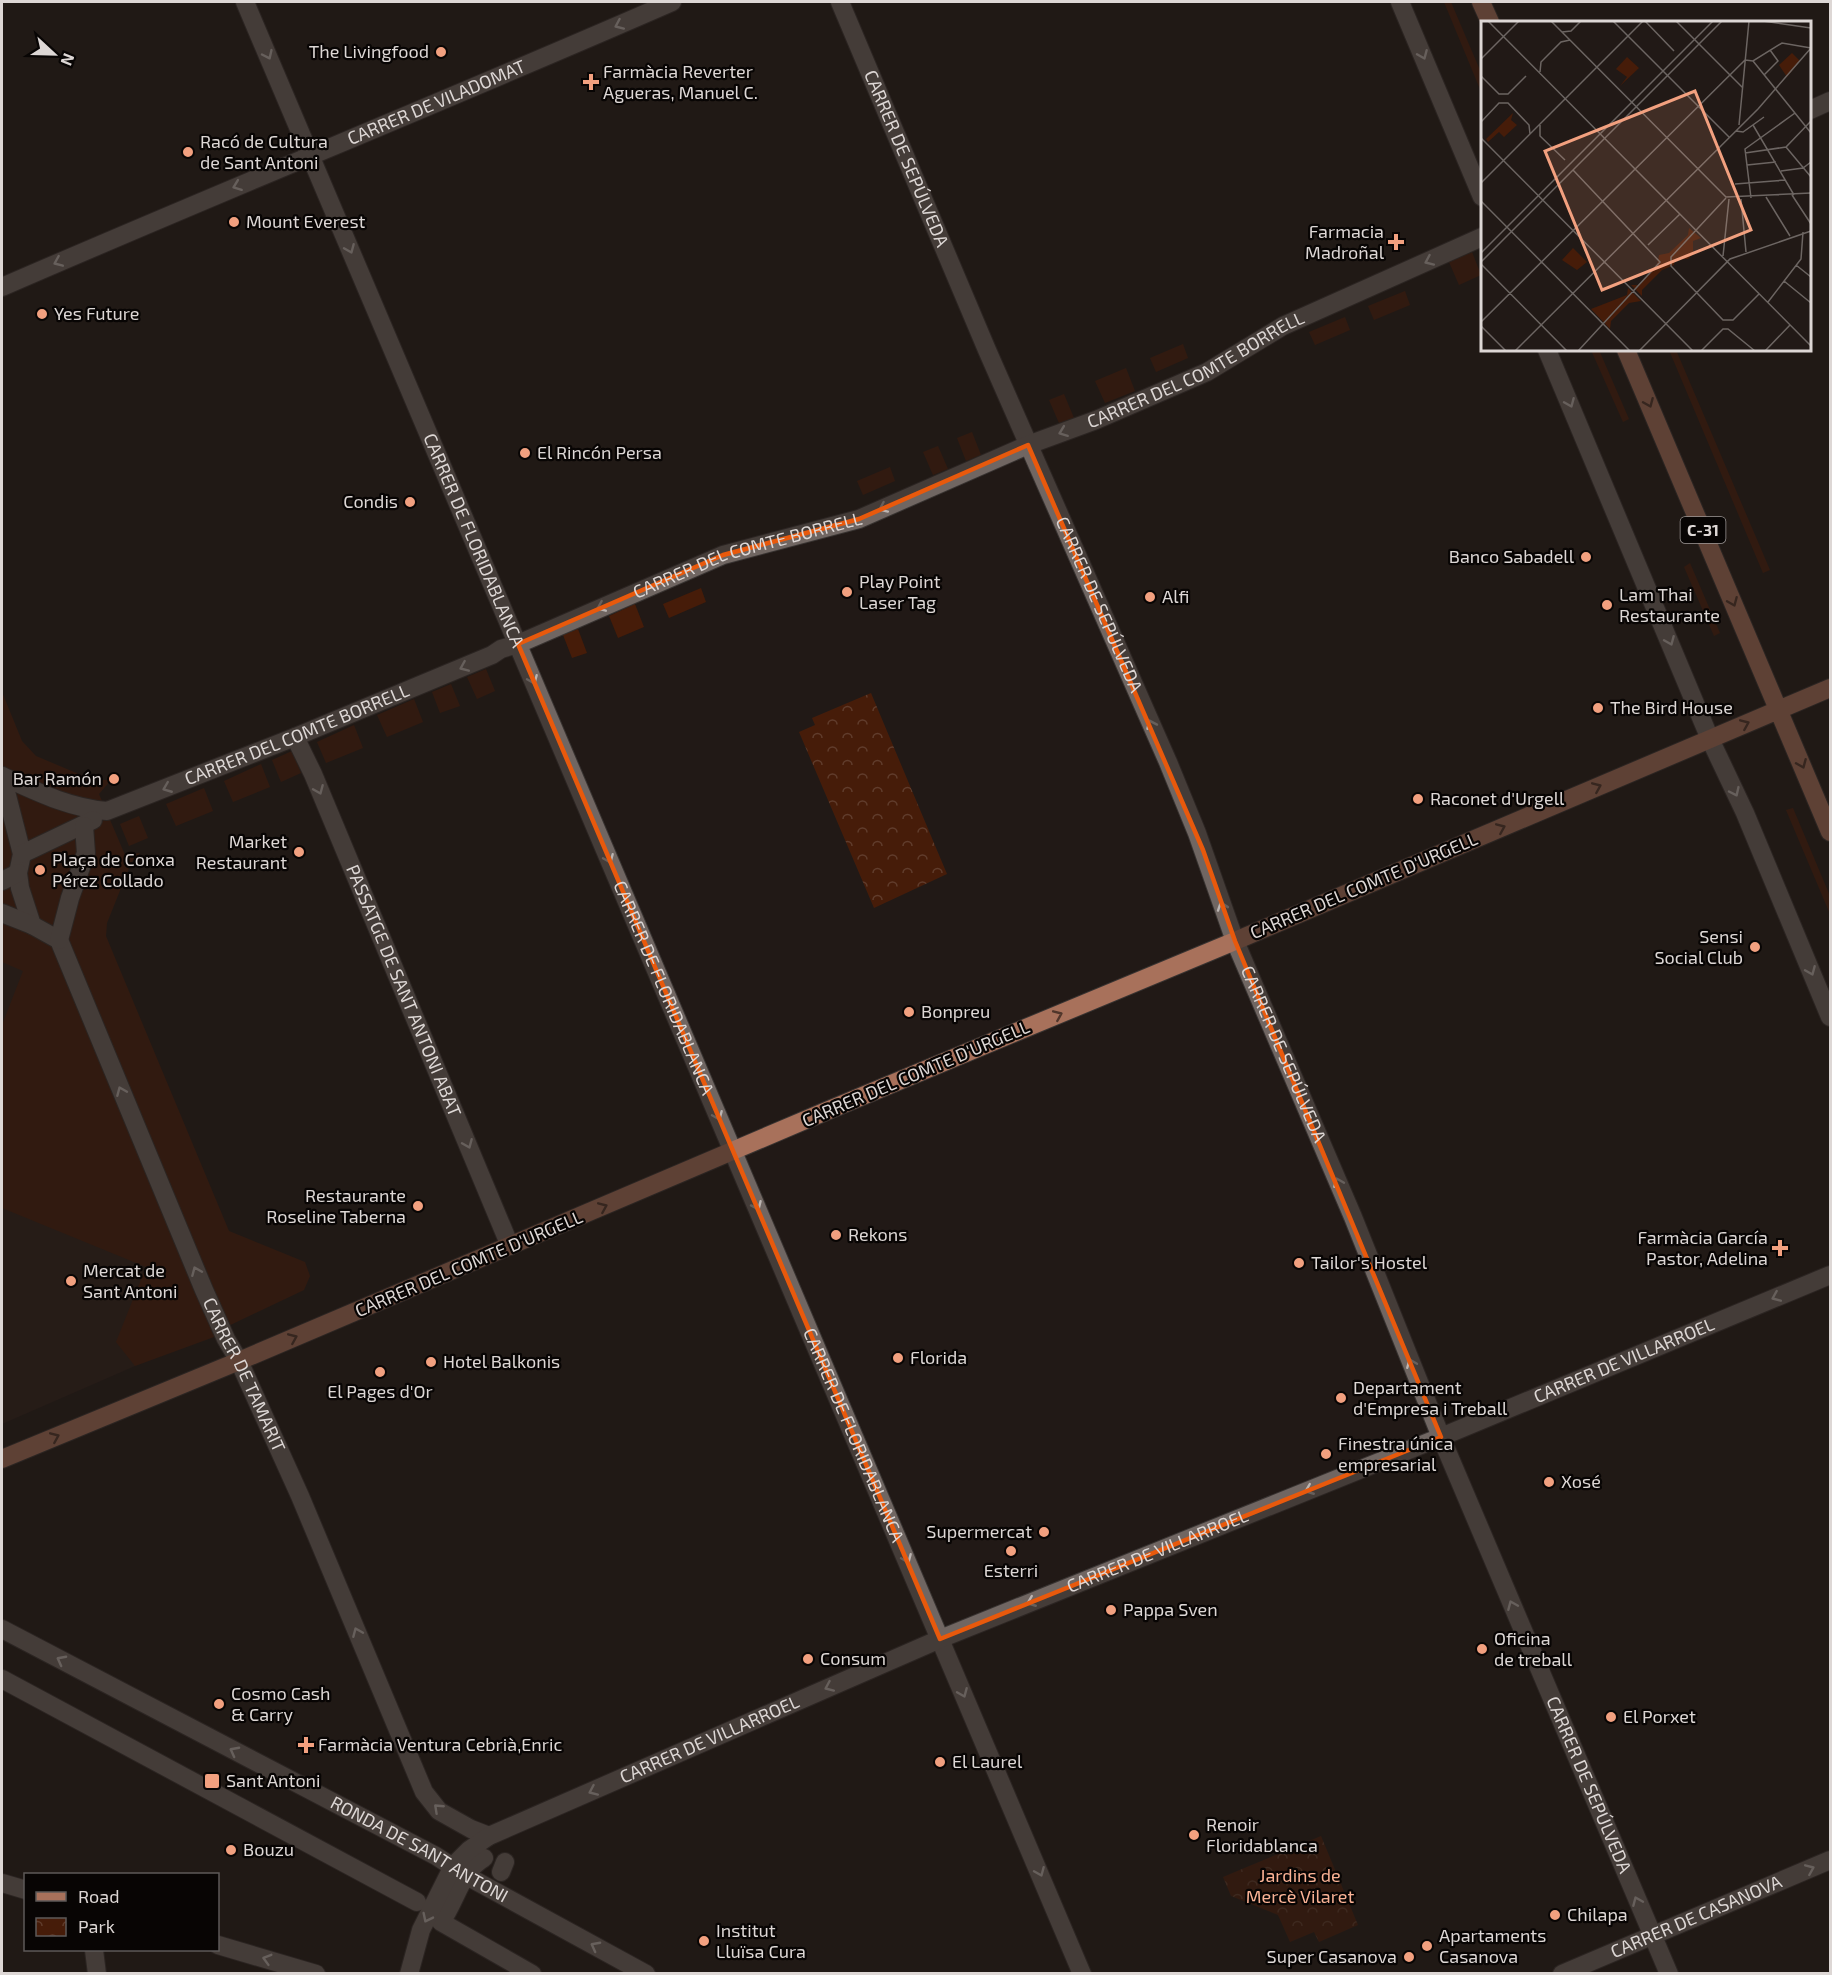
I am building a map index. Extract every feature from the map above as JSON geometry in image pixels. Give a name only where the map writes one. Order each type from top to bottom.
[{"type":"main road","points":[[1481,2],[1490,21]]},
{"type":"main road","name":"C-31","points":[[1626,351],[1830,832]]},
{"type":"main road","name":"CARRER DEL COMTE D'URGELL","points":[[2,1459],[1235,941],[1830,688]]},
{"type":"street","name":"CARRER DE FLORIDABLANCA","points":[[245,2],[1082,1974]]},
{"type":"street","name":"CARRER DE VILADOMAT","points":[[2,287],[672,2]]},
{"type":"street","name":"CARRER DE SEPÚLVEDA","points":[[840,2],[1028,445],[1168,762],[1197,834],[1235,941],[1353,1217],[1441,1437],[1669,1974]]},
{"type":"street","points":[[1400,2],[1481,195]]},
{"type":"street","points":[[1811,109],[1830,101]]},
{"type":"street","name":"CARRER DEL COMTE BORRELL","points":[[107,811],[295,737],[723,555],[859,519],[1028,445],[1096,420],[1207,372],[1283,326],[1481,237]]},
{"type":"street","points":[[1547,351],[1710,739],[1745,813],[1830,1017]]},
{"type":"street","name":"PASSATGE DE SANT ANTONI ABAT","points":[[295,737],[313,774],[510,1246]]},
{"type":"street","points":[[2,776],[50,798],[93,810],[107,811]]},
{"type":"street","points":[[2,776],[22,854]]},
{"type":"street","points":[[32,925],[20,888],[10,877],[22,854],[84,826],[107,811]]},
{"type":"street","points":[[2,913],[32,925],[59,940],[70,898],[86,853],[84,826]]},
{"type":"street","name":"CARRER DE TAMARIT","points":[[59,940],[204,1290],[300,1496],[424,1792],[439,1811],[489,1836]]},
{"type":"street","name":"CARRER DE VILLARROEL","points":[[459,1871],[469,1850],[489,1836],[940,1639],[1441,1437],[1830,1275]]},
{"type":"street","name":"RONDA DE SANT ANTONI","points":[[2,1629],[459,1871],[646,1974]]},
{"type":"street","points":[[2,1679],[417,1902]]},
{"type":"street","points":[[409,1974],[421,1930],[459,1871],[484,1858]]},
{"type":"street","name":"CARRER DE CASANOVA","points":[[1562,1974],[1830,1860]]},
{"type":"street","points":[[459,1871],[447,1914],[441,1922],[532,1974]]},
{"type":"street","points":[[2,1883],[24,1889]]},
{"type":"street","points":[[219,1945],[316,1974]]},
{"type":"street","points":[[94,1951],[97,1974]]},
{"type":"highlighted area","points":[[1028,445],[1203,850],[1235,941],[1441,1437],[940,1639],[518,644],[723,555],[859,519]]},
{"type":"shaded area","name":"Mercat de Sant Antoni","points":[[2,927],[188,1270],[135,1366],[2,1424]]},
{"type":"green space","points":[[1444,2],[1451,2],[1481,73],[1481,92]]},
{"type":"green space","points":[[1472,252],[1481,275],[1459,285],[1449,262]]},
{"type":"green space","points":[[1405,291],[1410,305],[1374,320],[1368,306]]},
{"type":"green space","points":[[1345,317],[1350,330],[1315,345],[1309,332]]},
{"type":"green space","points":[[1183,344],[1188,358],[1156,372],[1150,358]]},
{"type":"green space","points":[[1591,351],[1599,351],[1629,419],[1623,422]]},
{"type":"green space","points":[[1669,351],[1676,351],[1770,570],[1763,573]]},
{"type":"green space","points":[[1126,368],[1135,391],[1105,403],[1095,381]]},
{"type":"green space","points":[[1064,394],[1074,418],[1059,423],[1049,400]]},
{"type":"green space","points":[[972,432],[981,455],[966,461],[957,438]]},
{"type":"green space","points":[[938,446],[948,469],[933,475],[923,452]]},
{"type":"green space","points":[[890,467],[895,481],[863,495],[857,481]]},
{"type":"green space","points":[[1690,563],[1720,633],[1714,636],[1684,567]]},
{"type":"green space","points":[[701,588],[706,602],[669,618],[663,604]]},
{"type":"green space","points":[[635,604],[644,627],[618,638],[609,616]]},
{"type":"green space","points":[[578,629],[587,653],[572,658],[563,635]]},
{"type":"green space","points":[[486,669],[495,691],[477,699],[467,677]]},
{"type":"green space","points":[[451,684],[460,706],[440,713],[432,692]]},
{"type":"green space","points":[[2,692],[22,741],[36,756],[93,780],[111,780],[99,794],[125,855],[140,853],[131,863],[107,923],[106,936],[229,1231],[305,1262],[310,1276],[304,1290],[222,1329],[214,1337],[135,1366],[116,1342],[146,1267],[2,1208],[2,1025],[23,971],[2,962]]},
{"type":"green space","points":[[871,693],[947,874],[874,908],[799,732],[815,725],[812,718]]},
{"type":"green space","points":[[414,699],[423,722],[387,737],[377,715]]},
{"type":"green space","points":[[354,725],[363,748],[326,763],[317,742]]},
{"type":"green space","points":[[292,751],[301,773],[281,782],[272,760]]},
{"type":"green space","points":[[261,764],[270,787],[233,802],[224,781]]},
{"type":"green space","points":[[204,788],[213,811],[176,826],[166,804]]},
{"type":"green space","points":[[1793,808],[1830,896],[1830,914],[1786,810]]},
{"type":"green space","points":[[139,816],[148,838],[129,846],[120,824]]},
{"type":"green space","name":"Jardins de Mercè Vilaret","points":[[1321,1836],[1358,1925],[1319,1942],[1314,1932],[1290,1942],[1278,1915],[1231,1896],[1223,1877]]},
{"type":"place","name":"The Livingfood","points":[[441,52]]},
{"type":"place","name":"Farmàcia Reverter Agueras, Manuel C.","points":[[591,82]]},
{"type":"place","name":"Racó de Cultura de Sant Antoni","points":[[188,152]]},
{"type":"place","name":"Mount Everest","points":[[234,222]]},
{"type":"place","name":"Farmacia Madroñal","points":[[1396,242]]},
{"type":"place","name":"Yes Future","points":[[42,314]]},
{"type":"place","name":"El Rincón Persa","points":[[525,453]]},
{"type":"place","name":"Condis","points":[[410,502]]},
{"type":"place","name":"Banco Sabadell","points":[[1586,557]]},
{"type":"place","name":"Play Point Laser Tag","points":[[847,592]]},
{"type":"place","name":"Alfi","points":[[1150,597]]},
{"type":"place","name":"Lam Thai Restaurante","points":[[1607,605]]},
{"type":"place","name":"The Bird House","points":[[1598,708]]},
{"type":"place","name":"Bar Ramón","points":[[114,779]]},
{"type":"place","name":"Raconet d'Urgell","points":[[1418,799]]},
{"type":"place","name":"Market Restaurant","points":[[299,852]]},
{"type":"place","name":"Plaça de Conxa Pérez Collado","points":[[40,870]]},
{"type":"place","name":"Sensi Social Club","points":[[1755,947]]},
{"type":"place","name":"Bonpreu","points":[[909,1012]]},
{"type":"place","name":"Restaurante Roseline Taberna","points":[[418,1206]]},
{"type":"place","name":"Rekons","points":[[836,1235]]},
{"type":"place","name":"Farmàcia García Pastor, Adelina","points":[[1780,1248]]},
{"type":"place","name":"Tailor's Hostel","points":[[1299,1263]]},
{"type":"place","name":"Mercat de Sant Antoni","points":[[71,1281]]},
{"type":"place","name":"Florida","points":[[898,1358]]},
{"type":"place","name":"Hotel Balkonis","points":[[431,1362]]},
{"type":"place","name":"El Pages d'Or","points":[[380,1372]]},
{"type":"place","name":"Departament d'Empresa i Treball","points":[[1341,1398]]},
{"type":"place","name":"Finestra única empresarial","points":[[1326,1454]]},
{"type":"place","name":"Xosé","points":[[1549,1482]]},
{"type":"place","name":"Supermercat","points":[[1044,1532]]},
{"type":"place","name":"Esterri","points":[[1011,1551]]},
{"type":"place","name":"Pappa Sven","points":[[1111,1610]]},
{"type":"place","name":"Oficina de treball","points":[[1482,1649]]},
{"type":"place","name":"Consum","points":[[808,1659]]},
{"type":"place","name":"Cosmo Cash & Carry","points":[[219,1704]]},
{"type":"place","name":"El Porxet","points":[[1611,1717]]},
{"type":"place","name":"Farmàcia Ventura Cebrià,Enric","points":[[306,1745]]},
{"type":"place","name":"El Laurel","points":[[940,1762]]},
{"type":"place","name":"Sant Antoni","points":[[212,1781]]},
{"type":"place","name":"Renoir Floridablanca","points":[[1194,1835]]},
{"type":"place","name":"Bouzu","points":[[231,1850]]},
{"type":"place","name":"Chilapa","points":[[1555,1915]]},
{"type":"place","name":"Institut Lluïsa Cura","points":[[704,1941]]},
{"type":"place","name":"Apartaments Casanova","points":[[1427,1946]]},
{"type":"place","name":"Super Casanova","points":[[1409,1957]]}]
